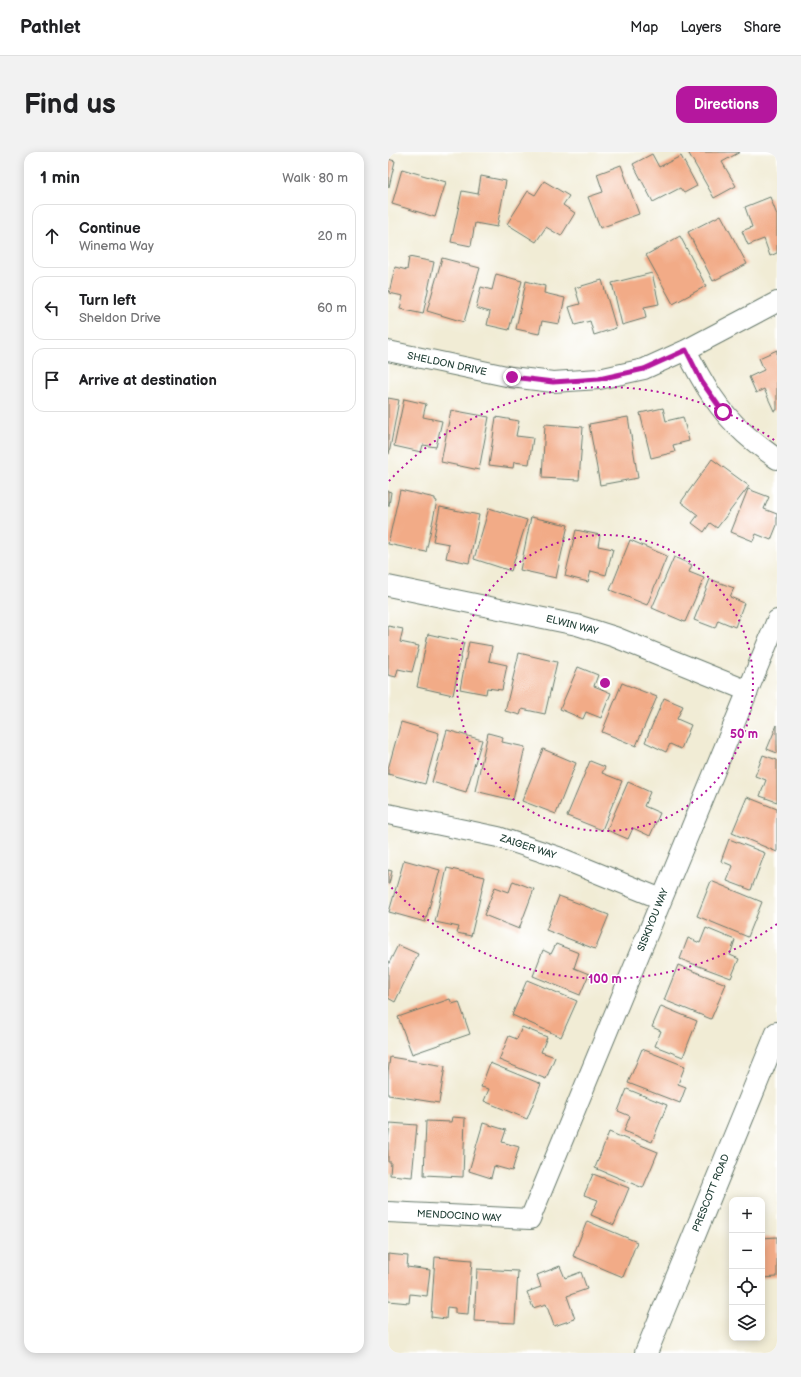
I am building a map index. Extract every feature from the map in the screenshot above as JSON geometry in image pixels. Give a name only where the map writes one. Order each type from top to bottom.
[{"type":"main road","name":"PRESCOTT ROAD","points":[[646,1353],[777,1033]]},
{"type":"street","name":"SHELDON DRIVE","points":[[388,351],[512,377],[553,382],[599,379],[644,369],[686,350],[777,302]]},
{"type":"street","points":[[686,350],[702,382],[723,412],[745,434],[777,459]]},
{"type":"street","name":"ELWIN WAY","points":[[388,586],[577,625],[616,637],[748,691]]},
{"type":"street","name":"SISKIYOU WAY","points":[[530,1219],[777,620]]},
{"type":"street","name":"ZAIGER WAY","points":[[388,814],[498,837],[558,857],[662,898]]},
{"type":"street","name":"MENDOCINO WAY","points":[[388,1212],[530,1219]]},
{"type":"building","points":[[688,152],[740,152],[722,162],[736,186],[714,198]]},
{"type":"building","points":[[652,154],[659,167],[681,156],[697,186],[684,193],[680,188],[653,202],[633,164]]},
{"type":"building","points":[[388,159],[395,161],[389,187],[388,187]]},
{"type":"building","points":[[621,165],[639,214],[600,228],[588,197],[603,192],[597,174]]},
{"type":"building","points":[[402,169],[446,182],[435,217],[392,204]]},
{"type":"building","points":[[481,176],[506,181],[497,227],[475,223],[471,246],[451,242],[462,191],[478,194]]},
{"type":"building","points":[[544,181],[569,196],[563,205],[575,213],[561,236],[546,227],[536,242],[507,224],[528,191],[535,195]]},
{"type":"building","points":[[770,197],[777,215],[777,253],[770,256],[764,239],[748,245],[742,231],[752,227],[745,207]]},
{"type":"building","points":[[721,215],[747,264],[713,281],[688,232]]},
{"type":"building","points":[[680,236],[706,286],[673,304],[646,255]]},
{"type":"building","points":[[409,257],[434,262],[423,314],[400,309],[403,296],[389,293],[395,267],[407,270]]},
{"type":"building","points":[[442,258],[480,268],[464,322],[427,311]]},
{"type":"building","points":[[652,273],[659,304],[644,307],[646,318],[622,325],[612,283]]},
{"type":"building","points":[[496,274],[522,281],[509,330],[487,325],[490,312],[476,308],[481,287],[492,290]]},
{"type":"building","points":[[602,280],[616,328],[594,335],[590,321],[575,325],[569,307],[580,304],[575,288]]},
{"type":"building","points":[[526,281],[545,286],[544,293],[565,298],[559,324],[542,321],[539,334],[516,329]]},
{"type":"building","points":[[777,350],[777,410],[774,411],[764,389],[756,393],[749,377],[764,370],[759,358]]},
{"type":"building","points":[[388,398],[399,400],[389,454],[388,454]]},
{"type":"building","points":[[404,399],[426,404],[423,417],[442,421],[436,447],[423,445],[421,452],[394,446]]},
{"type":"building","points":[[663,408],[666,421],[683,417],[689,441],[673,445],[675,452],[651,458],[640,413]]},
{"type":"building","points":[[451,410],[489,417],[479,470],[441,462]]},
{"type":"building","points":[[496,417],[519,421],[516,436],[533,438],[529,464],[514,462],[513,468],[489,465]]},
{"type":"building","points":[[628,417],[638,478],[600,485],[589,424]]},
{"type":"building","points":[[545,424],[583,427],[579,480],[542,478]]},
{"type":"building","points":[[712,459],[749,486],[717,528],[710,523],[704,532],[692,523],[698,515],[681,502]]},
{"type":"building","points":[[748,489],[769,497],[764,509],[777,514],[777,525],[771,540],[756,534],[753,541],[731,532]]},
{"type":"building","points":[[400,490],[435,498],[437,501],[426,552],[388,544]]},
{"type":"building","points":[[388,491],[391,492],[389,506],[388,506]]},
{"type":"building","points":[[440,507],[479,515],[469,563],[446,558],[449,544],[433,541]]},
{"type":"building","points":[[489,508],[527,520],[511,571],[474,559]]},
{"type":"building","points":[[531,517],[568,525],[556,578],[520,570]]},
{"type":"building","points":[[576,530],[600,535],[598,546],[613,549],[606,575],[591,571],[588,582],[565,576]]},
{"type":"building","points":[[630,540],[667,556],[647,605],[610,590]]},
{"type":"building","points":[[674,557],[692,565],[689,572],[704,578],[685,622],[652,608]]},
{"type":"building","points":[[710,579],[734,588],[730,597],[744,603],[735,627],[718,620],[715,628],[694,620]]},
{"type":"building","points":[[388,626],[403,629],[400,642],[419,646],[412,672],[398,669],[396,677],[388,675]]},
{"type":"building","points":[[428,634],[464,642],[453,695],[417,687]]},
{"type":"building","points":[[469,642],[492,646],[489,661],[507,665],[502,690],[487,688],[486,694],[460,689]]},
{"type":"building","points":[[519,653],[557,662],[545,714],[522,709],[520,715],[505,711]]},
{"type":"building","points":[[578,667],[598,675],[594,686],[611,693],[601,718],[586,712],[583,719],[560,709]]},
{"type":"building","points":[[622,683],[657,697],[636,746],[602,732]]},
{"type":"building","points":[[664,698],[683,706],[677,719],[691,725],[681,749],[670,744],[666,752],[645,742]]},
{"type":"building","points":[[401,722],[439,733],[425,784],[388,774],[388,769]]},
{"type":"building","points":[[777,725],[777,753],[767,749]]},
{"type":"building","points":[[447,730],[482,740],[466,792],[432,782]]},
{"type":"building","points":[[488,733],[503,737],[502,742],[525,747],[513,800],[475,791]]},
{"type":"building","points":[[543,749],[576,763],[556,814],[522,801]]},
{"type":"building","points":[[763,755],[777,760],[777,802],[760,796],[766,780],[755,776]]},
{"type":"building","points":[[590,761],[605,767],[602,773],[622,781],[602,830],[567,816]]},
{"type":"building","points":[[628,782],[650,792],[644,806],[660,813],[650,836],[633,828],[628,839],[607,830]]},
{"type":"building","points":[[747,797],[777,809],[777,852],[732,833]]},
{"type":"building","points":[[729,839],[765,853],[751,890],[727,881],[733,866],[721,861]]},
{"type":"building","points":[[404,860],[440,870],[425,922],[389,912]]},
{"type":"building","points":[[447,868],[485,877],[471,936],[457,933],[459,927],[435,922]]},
{"type":"building","points":[[388,870],[392,871],[389,884],[388,884]]},
{"type":"building","points":[[513,881],[534,889],[519,929],[484,915],[495,887],[509,892]]},
{"type":"building","points":[[711,881],[762,902],[748,937],[697,916]]},
{"type":"building","points":[[559,896],[609,915],[595,949],[546,930]]},
{"type":"building","points":[[706,928],[735,940],[730,955],[739,959],[731,978],[680,959],[688,938],[700,943]]},
{"type":"building","points":[[556,944],[579,953],[574,968],[589,974],[580,995],[533,976],[543,950],[551,954]]},
{"type":"building","points":[[398,945],[418,954],[395,1002],[388,998],[388,965]]},
{"type":"building","points":[[678,965],[726,984],[711,1019],[664,1000]]},
{"type":"building","points":[[527,980],[577,1001],[561,1037],[512,1015]]},
{"type":"building","points":[[450,999],[452,1004],[459,1002],[470,1034],[412,1054],[398,1017]]},
{"type":"building","points":[[661,1006],[697,1021],[683,1057],[655,1046],[661,1031],[652,1027]]},
{"type":"building","points":[[522,1027],[547,1037],[541,1052],[555,1057],[546,1079],[499,1060],[509,1036],[517,1039]]},
{"type":"building","points":[[642,1049],[685,1066],[678,1084],[686,1087],[680,1103],[628,1083]]},
{"type":"building","points":[[390,1057],[445,1066],[439,1103],[388,1095],[388,1072]]},
{"type":"building","points":[[490,1063],[541,1084],[527,1119],[484,1101],[489,1089],[481,1087]]},
{"type":"building","points":[[627,1089],[667,1105],[652,1142],[624,1131],[630,1116],[618,1111]]},
{"type":"building","points":[[452,1117],[465,1118],[463,1177],[424,1175],[426,1121],[451,1122]]},
{"type":"building","points":[[390,1123],[417,1125],[412,1177],[390,1175],[391,1162],[388,1162],[388,1141]]},
{"type":"building","points":[[483,1123],[506,1130],[502,1142],[519,1147],[512,1171],[494,1166],[491,1178],[469,1171]]},
{"type":"building","points":[[609,1132],[658,1152],[643,1188],[595,1168]]},
{"type":"building","points":[[593,1174],[629,1188],[614,1225],[591,1215],[598,1200],[584,1195]]},
{"type":"building","points":[[587,1221],[637,1242],[623,1277],[573,1256]]},
{"type":"building","points":[[777,1237],[777,1277],[765,1278],[765,1238]]},
{"type":"building","points":[[388,1254],[408,1256],[407,1267],[430,1270],[427,1296],[410,1294],[409,1303],[388,1301]]},
{"type":"building","points":[[435,1257],[472,1260],[468,1314],[455,1313],[455,1308],[447,1307],[446,1319],[431,1317]]},
{"type":"building","points":[[560,1266],[565,1278],[581,1272],[587,1289],[567,1296],[575,1319],[554,1326],[546,1304],[533,1308],[527,1292],[541,1287],[537,1275]]},
{"type":"building","points":[[477,1269],[518,1271],[515,1323],[474,1321]]},
{"type":"route","points":[[512,377],[553,382],[599,379],[644,369],[686,350],[702,382],[723,412]]}]
